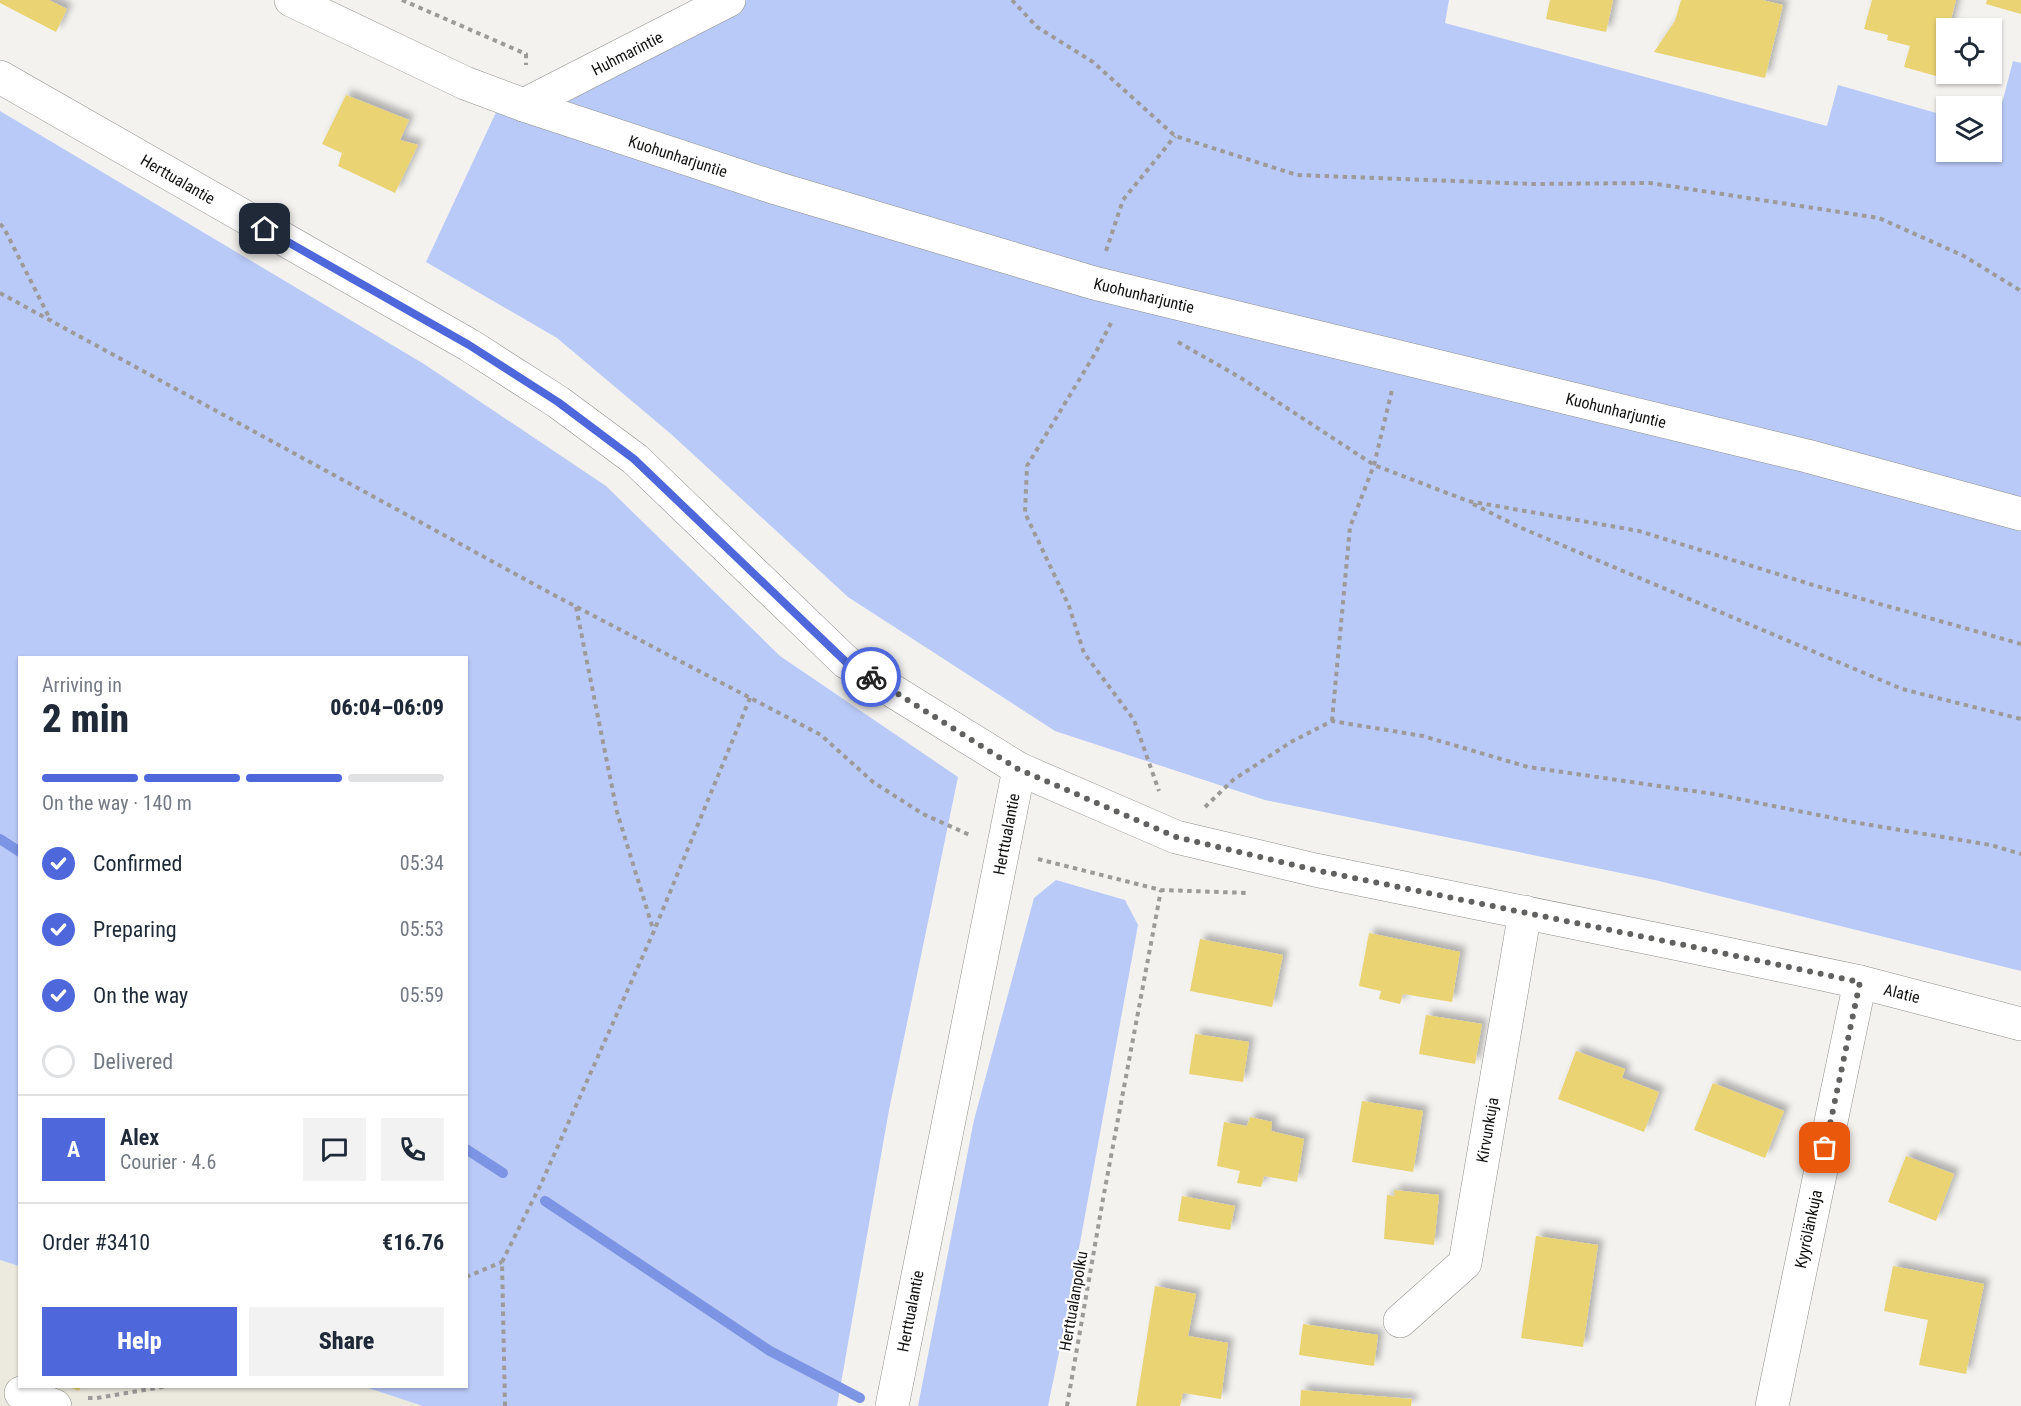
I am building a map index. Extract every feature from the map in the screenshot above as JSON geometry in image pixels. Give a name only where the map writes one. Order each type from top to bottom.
[{"type":"street","name":"Kuohunharjuntie","points":[[291,0],[465,83],[524,105],[776,188],[1094,283],[1807,456],[2021,514]]},
{"type":"street","name":"Huhmarintie","points":[[524,105],[729,0]]},
{"type":"street","name":"Herttualantie","points":[[0,77],[469,345],[558,402],[634,459],[846,662],[1018,769],[892,1406]]},
{"type":"street","name":"Alatie","points":[[1018,769],[1176,837],[1315,870],[1860,982],[2021,1024]]},
{"type":"street","name":"Kirvunkuja","points":[[1400,1321],[1465,1263],[1525,912]]},
{"type":"street","name":"Kyyrölänkuja","points":[[1772,1406],[1860,982]]},
{"type":"street","points":[[21,1393],[55,1406]]},
{"type":"path","points":[[402,0],[526,54],[524,105]]},
{"type":"path","points":[[1012,0],[1037,27],[1093,62],[1175,136],[1298,175],[1533,184],[1650,183],[1879,218],[1964,256],[2021,291]]},
{"type":"path","points":[[1094,283],[1123,201],[1175,136]]},
{"type":"path","points":[[0,224],[52,322]]},
{"type":"path","points":[[1127,290],[1096,352],[1027,466],[1025,513],[1069,606],[1084,653],[1134,720],[1176,837],[1233,780],[1291,742],[1332,721],[1423,736],[1528,767],[1714,794],[1858,823],[1991,845],[2021,854]]},
{"type":"path","points":[[1175,340],[1241,378],[1374,465],[1468,501],[1519,527],[1902,689],[2021,719]]},
{"type":"path","points":[[1332,721],[1350,527],[1374,465],[1401,358]]},
{"type":"path","points":[[1468,501],[1638,531],[1813,585],[2021,644]]},
{"type":"path","points":[[576,607],[617,812],[654,931]]},
{"type":"path","points":[[505,1406],[502,1262],[541,1184],[654,931],[750,698]]},
{"type":"path","name":"Herttualanpolku","points":[[1067,1406],[1102,1199],[1161,890]]},
{"type":"path","points":[[468,1276],[502,1262]]},
{"type":"path","points":[[86,1397],[97,1398],[156,1388]]},
{"type":"shaded area","points":[[729,0],[1449,0],[1445,23],[1827,126],[1838,85],[1936,113],[1936,162],[2002,162],[2002,103],[2013,61],[2021,63],[2021,971],[1655,880],[1265,800],[1055,731],[848,597],[671,434],[557,338],[426,262],[499,106]]},
{"type":"shaded area","points":[[0,111],[424,364],[606,486],[780,656],[958,777],[889,1110],[837,1406],[423,1406],[368,1388],[468,1388],[468,656],[18,656],[18,1266],[0,1260]]},
{"type":"shaded area","points":[[1056,880],[1125,900],[1138,925],[1048,1406],[918,1406],[974,1120],[1034,898]]},
{"type":"shaded area","points":[[0,1260],[18,1266],[18,1388],[368,1388],[423,1406],[0,1406]]},
{"type":"building","points":[[0,0],[49,0],[67,9],[56,32],[0,3]]},
{"type":"building","points":[[1550,0],[1613,0],[1606,32],[1546,19]]},
{"type":"building","points":[[1681,0],[1762,0],[1783,5],[1765,78],[1654,52],[1675,21]]},
{"type":"building","points":[[1872,0],[1956,0],[1951,18],[1936,18],[1936,76],[1904,67],[1910,46],[1887,40],[1888,35],[1864,29]]},
{"type":"building","points":[[1987,0],[2021,0],[2021,14],[1986,4]]},
{"type":"building","points":[[346,95],[409,120],[400,140],[418,145],[395,193],[338,166],[342,153],[322,144]]},
{"type":"building","points":[[1369,933],[1460,952],[1452,1002],[1403,994],[1400,1004],[1379,999],[1381,991],[1359,986]]},
{"type":"building","points":[[1200,939],[1283,955],[1272,1007],[1190,991]]},
{"type":"building","points":[[1426,1015],[1482,1024],[1475,1064],[1419,1054]]},
{"type":"building","points":[[1195,1034],[1249,1042],[1243,1082],[1189,1074]]},
{"type":"building","points":[[1576,1051],[1625,1069],[1622,1078],[1659,1092],[1644,1132],[1558,1099]]},
{"type":"building","points":[[1713,1083],[1784,1111],[1765,1158],[1694,1130]]},
{"type":"building","points":[[1362,1101],[1423,1111],[1413,1172],[1352,1162]]},
{"type":"building","points":[[1250,1117],[1272,1122],[1271,1131],[1304,1139],[1297,1182],[1264,1176],[1261,1187],[1237,1183],[1240,1171],[1217,1166],[1224,1122],[1247,1126]]},
{"type":"building","points":[[1906,1156],[1954,1174],[1936,1221],[1888,1202]]},
{"type":"building","points":[[1394,1190],[1439,1195],[1434,1245],[1384,1239],[1387,1195],[1395,1196]]},
{"type":"building","points":[[1182,1196],[1235,1206],[1230,1230],[1178,1221]]},
{"type":"building","points":[[1536,1236],[1598,1245],[1583,1347],[1521,1338]]},
{"type":"building","points":[[1893,1266],[1984,1284],[1966,1374],[1919,1365],[1928,1320],[1884,1311]]},
{"type":"building","points":[[1155,1286],[1196,1294],[1188,1336],[1228,1343],[1221,1399],[1183,1393],[1180,1406],[1136,1406]]},
{"type":"building","points":[[1303,1324],[1378,1335],[1374,1366],[1299,1355]]},
{"type":"building","points":[[1301,1390],[1412,1399],[1411,1406],[1300,1406]]},
{"type":"waterway","points":[[0,839],[18,851]]},
{"type":"waterway","points":[[468,1150],[503,1173]]},
{"type":"waterway","points":[[545,1201],[770,1351],[860,1398]]},
{"type":"way so far","points":[[871,677],[1018,769],[1176,837],[1315,870],[1860,982],[1825,1148]]},
{"type":"route","points":[[265,229],[469,345],[558,402],[634,459],[846,662],[871,677]]}]
